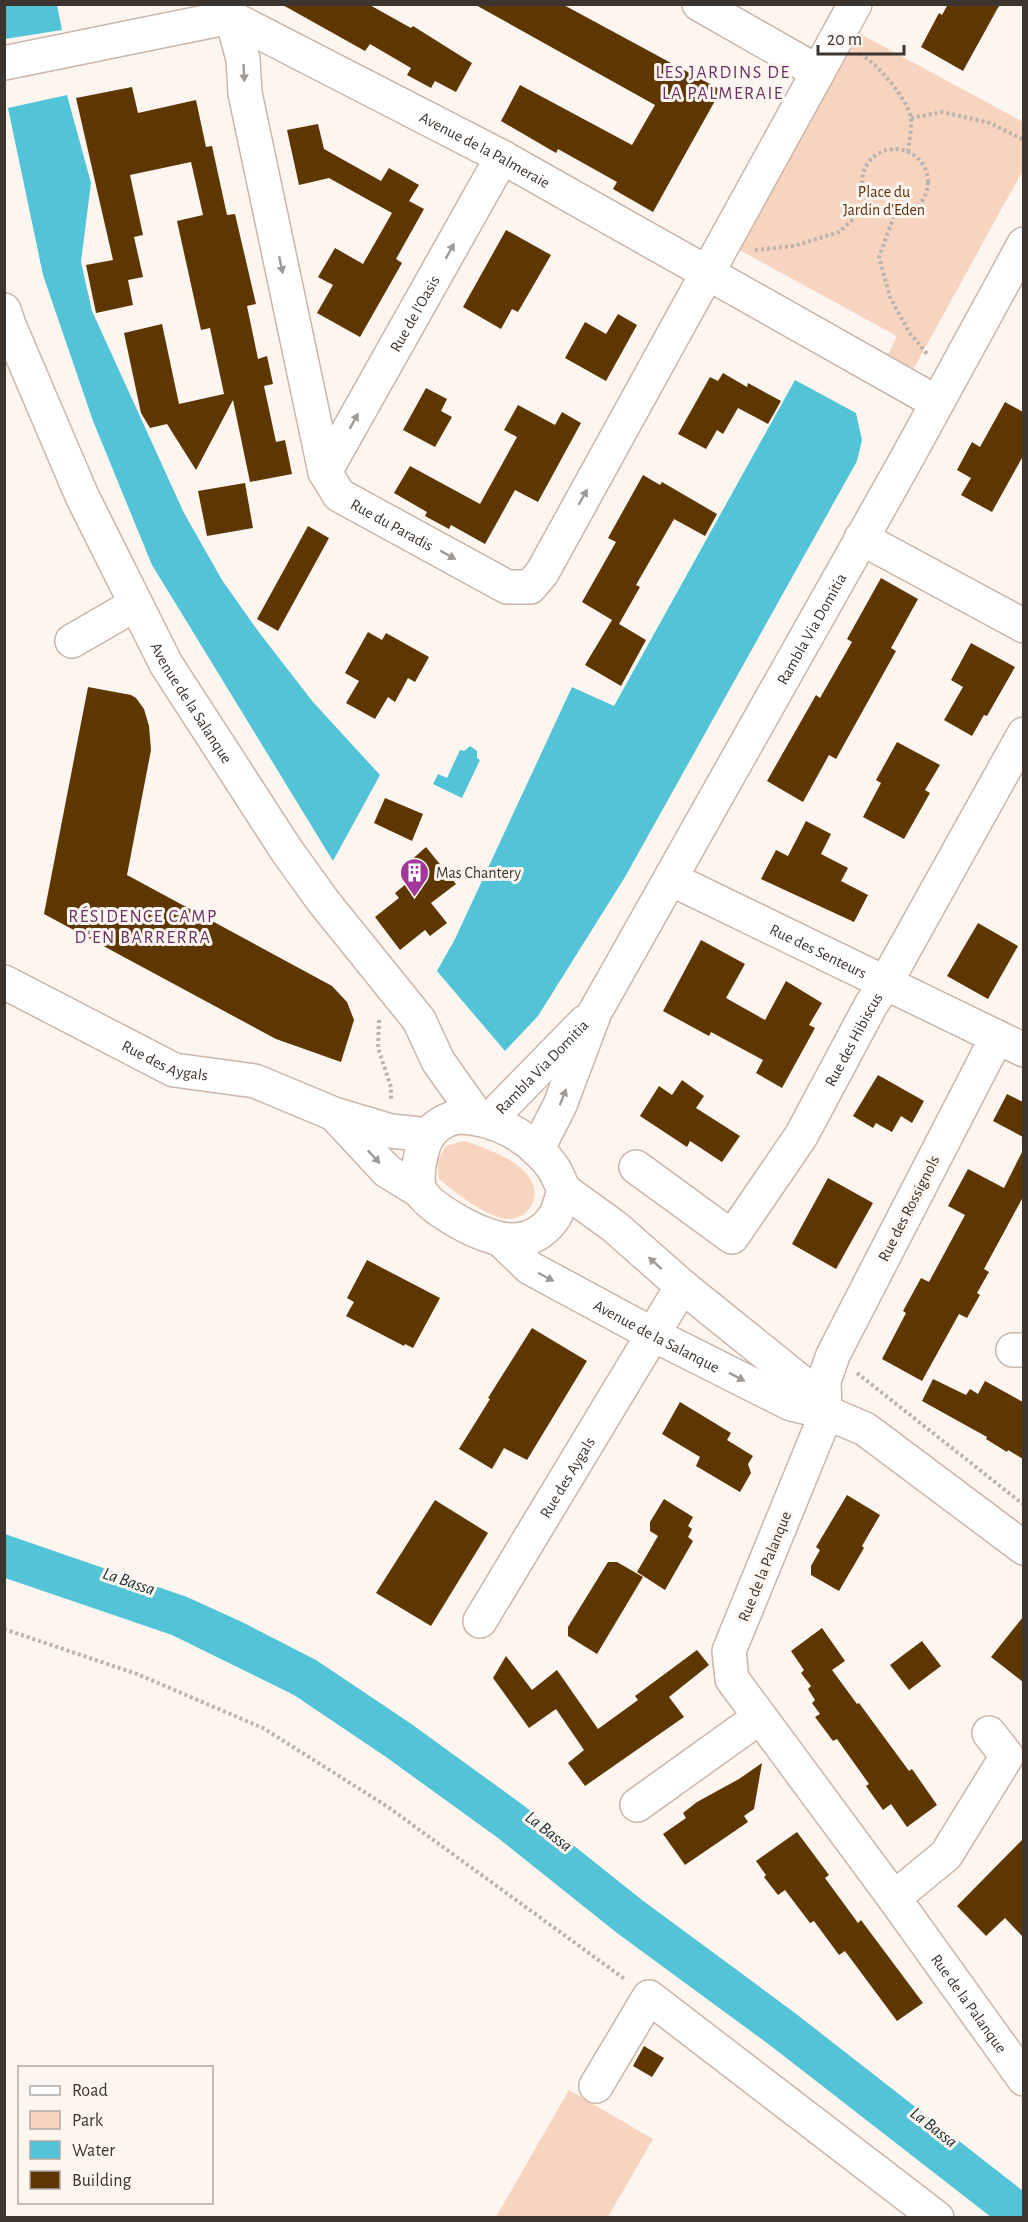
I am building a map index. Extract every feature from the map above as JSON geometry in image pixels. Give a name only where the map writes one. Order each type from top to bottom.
[{"type":"street","points":[[699,4],[818,72]]},
{"type":"street","points":[[719,280],[818,72],[855,4]]},
{"type":"street","points":[[4,63],[229,11]]},
{"type":"street","name":"Avenue de la Palmeraie","points":[[229,11],[502,157],[936,402]]},
{"type":"street","name":"Rue du Paradis","points":[[229,11],[243,59],[245,93],[325,472],[339,495],[507,587],[530,587],[542,573],[719,280]]},
{"type":"street","name":"Rue de l'Oasis","points":[[325,472],[502,157]]},
{"type":"street","name":"Rambla Via Domitia","points":[[537,1150],[560,1105],[595,1012],[906,460],[1023,244]]},
{"type":"street","name":"Avenue de la Salanque","points":[[4,310],[82,496],[166,664],[287,851],[323,902],[419,1020],[438,1061],[484,1120]]},
{"type":"street","points":[[861,538],[1023,626]]},
{"type":"street","points":[[72,641],[136,604]]},
{"type":"street","name":"Rue des Hibiscus","points":[[636,1167],[732,1237],[801,1136],[871,1005],[886,982],[1023,734]]},
{"type":"street","name":"Rue des Senteurs","points":[[671,879],[1010,1043]]},
{"type":"street","name":"Rue des Aygals","points":[[4,982],[174,1070],[255,1081],[334,1114],[391,1131],[435,1129]]},
{"type":"street","name":"Rambla Via Domitia","points":[[484,1120],[595,1012]]},
{"type":"street","name":"Rue des Rossignols","points":[[825,1412],[824,1381],[833,1355],[1010,1043]]},
{"type":"street","name":"Avenue de la Salanque","points":[[435,1129],[442,1100],[438,1061]]},
{"type":"street","name":"Rue des Aygals","points":[[334,1114],[387,1171],[421,1192]]},
{"type":"street","points":[[564,1191],[556,1215],[543,1230],[524,1239],[501,1240],[472,1229],[443,1213],[421,1192],[418,1172],[421,1154],[435,1129],[455,1118],[484,1120],[516,1134],[537,1150],[554,1170],[564,1191],[615,1227],[682,1286],[806,1386],[825,1412]]},
{"type":"street","name":"Avenue de la Salanque","points":[[501,1240],[530,1269],[654,1335],[791,1404],[825,1412],[865,1429],[1023,1548]]},
{"type":"street","name":"Rue des Aygals","points":[[480,1621],[682,1286]]},
{"type":"street","name":"Rue de la Palanque","points":[[825,1412],[729,1651],[732,1679],[894,1898],[1023,2079]]},
{"type":"street","points":[[638,1805],[760,1717]]},
{"type":"street","points":[[894,1898],[946,1855],[1007,1756],[989,1733]]},
{"type":"street","points":[[596,2086],[649,1997],[937,2217]]},
{"type":"path","points":[[835,42],[871,60],[896,89],[911,118],[908,152]]},
{"type":"path","points":[[911,118],[942,112],[990,123],[1023,140]]},
{"type":"path","points":[[894,149],[908,152],[919,159],[926,170],[929,183],[926,196],[918,207],[907,214],[894,216],[880,212],[870,204],[863,191],[862,176],[868,163],[879,153],[894,149]]},
{"type":"path","points":[[719,280],[756,249],[794,246],[839,232],[870,204]]},
{"type":"path","points":[[894,216],[879,257],[890,297],[909,332],[929,356]]},
{"type":"path","points":[[379,1016],[378,1048],[391,1087],[391,1131]]},
{"type":"path","points":[[833,1355],[887,1394],[1023,1505]]},
{"type":"path","points":[[4,1629],[137,1674],[263,1728],[388,1807],[649,1997]]},
{"type":"green space","name":"Place du Jardin d'Eden","points":[[855,31],[1023,122],[1023,170],[914,368],[887,357],[897,336],[736,248]]},
{"type":"green space","points":[[464,1141],[500,1155],[524,1171],[531,1180],[535,1192],[532,1204],[524,1215],[509,1219],[492,1215],[472,1204],[439,1179],[437,1161],[446,1146]]},
{"type":"green space","points":[[569,2090],[653,2139],[608,2217],[496,2217]]},
{"type":"water","points":[[5,4],[57,5],[62,30],[5,39]]},
{"type":"water","points":[[67,95],[91,183],[81,262],[92,311],[184,513],[222,580],[258,631],[313,702],[380,775],[333,861],[152,565],[93,421],[43,275],[8,108]]},
{"type":"water","points":[[795,380],[856,413],[862,440],[857,461],[625,877],[538,1016],[505,1051],[437,971],[455,939],[572,687],[614,706]]},
{"type":"water","points":[[470,746],[477,751],[477,758],[480,760],[462,798],[433,784],[438,774],[447,778],[460,750],[464,751]]},
{"type":"water","name":"La Bassa","points":[[5,1534],[187,1597],[242,1622],[316,1660],[410,1723],[523,1805],[642,1900],[795,2013],[1023,2191],[1023,2217],[991,2217],[771,2046],[617,1933],[498,1838],[386,1757],[294,1695],[172,1635],[5,1578]]},
{"type":"building","points":[[281,4],[368,4],[411,28],[413,26],[472,63],[456,92],[435,81],[431,88],[407,75],[411,68],[370,44],[365,51]]},
{"type":"building","points":[[474,4],[562,4],[721,90],[653,212],[613,189],[617,182],[558,149],[556,153],[501,121],[520,85],[632,145],[655,105]]},
{"type":"building","points":[[948,4],[1000,4],[963,71],[921,47],[939,13],[942,15]]},
{"type":"building","points":[[132,87],[138,113],[196,100],[206,147],[212,146],[227,215],[235,214],[256,304],[247,306],[258,359],[267,356],[273,384],[264,386],[276,442],[285,440],[292,474],[250,482],[233,400],[196,470],[167,424],[150,428],[141,413],[124,333],[162,324],[179,404],[224,394],[210,328],[201,330],[177,221],[203,215],[191,162],[130,175],[143,235],[134,237],[143,277],[128,280],[133,305],[96,313],[86,265],[113,260],[76,98]]},
{"type":"building","points":[[318,124],[324,149],[381,181],[389,168],[419,185],[409,201],[424,209],[396,259],[402,263],[360,337],[317,313],[333,285],[318,277],[335,248],[363,264],[392,213],[329,178],[299,185],[287,130]]},
{"type":"building","points":[[506,230],[551,255],[518,312],[512,309],[501,329],[463,307]]},
{"type":"building","points":[[618,314],[637,325],[606,381],[565,358],[585,322],[606,334]]},
{"type":"building","points":[[723,373],[747,387],[748,383],[781,401],[768,424],[738,408],[723,434],[717,430],[706,449],[678,434],[710,377],[718,381]]},
{"type":"building","points":[[426,388],[447,399],[441,411],[452,417],[435,447],[403,430]]},
{"type":"building","points":[[1005,402],[1023,412],[1023,456],[992,512],[961,495],[971,478],[957,470],[972,442],[980,447]]},
{"type":"building","points":[[518,405],[555,425],[562,412],[581,423],[538,502],[515,490],[485,544],[451,525],[449,529],[425,516],[427,512],[394,493],[410,466],[480,504],[517,437],[504,430]]},
{"type":"building","points":[[643,475],[660,485],[662,482],[717,514],[705,536],[674,519],[636,585],[640,587],[619,624],[646,640],[621,686],[585,665],[612,620],[582,602],[616,542],[608,538]]},
{"type":"building","points":[[245,483],[253,528],[207,536],[198,491]]},
{"type":"building","points":[[308,526],[329,538],[278,631],[257,619]]},
{"type":"building","points":[[881,578],[918,599],[891,648],[896,651],[836,759],[829,755],[803,802],[767,781],[816,695],[820,698],[852,642],[847,639]]},
{"type":"building","points":[[368,632],[382,640],[386,633],[429,657],[415,682],[408,678],[395,702],[388,697],[375,719],[346,703],[359,681],[345,673]]},
{"type":"building","points":[[971,643],[1015,667],[987,716],[984,715],[972,736],[944,720],[963,687],[951,680]]},
{"type":"building","points":[[88,687],[131,695],[136,698],[144,709],[149,726],[151,750],[127,875],[332,986],[347,1002],[354,1020],[341,1062],[276,1039],[44,914]]},
{"type":"building","points":[[897,742],[940,765],[925,790],[930,793],[904,839],[863,817],[881,783],[876,780]]},
{"type":"building","points":[[385,798],[423,814],[412,841],[374,823]]},
{"type":"building","points":[[806,821],[831,834],[821,854],[848,868],[841,881],[868,895],[854,922],[761,879],[776,850],[788,856]]},
{"type":"building","name":"Mas Chantery","points":[[426,847],[456,884],[431,903],[447,923],[430,936],[425,930],[400,950],[375,917],[399,898],[395,893],[417,875],[408,863]]},
{"type":"building","points":[[978,923],[1018,946],[988,999],[947,976]]},
{"type":"building","points":[[701,940],[745,964],[726,998],[765,1020],[786,981],[822,1003],[809,1025],[815,1028],[782,1088],[756,1073],[763,1060],[711,1032],[709,1036],[663,1011]]},
{"type":"building","points":[[878,1075],[924,1101],[912,1123],[901,1116],[892,1132],[876,1123],[873,1128],[853,1116]]},
{"type":"building","points":[[682,1080],[704,1096],[696,1108],[740,1136],[722,1162],[690,1141],[687,1147],[640,1116],[659,1086],[672,1095]]},
{"type":"building","points":[[1007,1094],[1023,1102],[1023,1137],[993,1121]]},
{"type":"building","points":[[1023,1150],[1023,1197],[984,1269],[989,1272],[977,1293],[980,1295],[967,1318],[959,1314],[922,1381],[882,1359],[906,1313],[903,1311],[921,1278],[929,1282],[965,1215],[948,1206],[968,1169],[1004,1188]]},
{"type":"building","points":[[828,1178],[873,1203],[836,1269],[792,1244]]},
{"type":"building","points":[[367,1260],[440,1298],[413,1348],[405,1344],[404,1346],[346,1316],[354,1302],[347,1298]]},
{"type":"building","points":[[532,1328],[587,1361],[527,1460],[504,1448],[492,1469],[459,1449]]},
{"type":"building","points":[[933,1379],[966,1395],[970,1389],[978,1394],[985,1381],[1023,1402],[1023,1459],[1008,1450],[1007,1452],[986,1439],[987,1437],[922,1401]]},
{"type":"building","points":[[680,1402],[731,1433],[727,1440],[753,1456],[748,1464],[751,1473],[740,1492],[696,1466],[700,1457],[662,1434]]},
{"type":"building","points":[[847,1495],[880,1515],[839,1591],[811,1575],[811,1566],[820,1550],[816,1547]]},
{"type":"building","points":[[664,1499],[693,1517],[688,1526],[692,1529],[688,1537],[693,1541],[665,1590],[637,1572],[658,1536],[650,1531],[650,1522]]},
{"type":"building","points":[[435,1500],[488,1533],[431,1626],[376,1593]]},
{"type":"building","points":[[608,1562],[617,1562],[643,1577],[597,1654],[568,1636],[568,1627]]},
{"type":"building","points":[[1023,1617],[1023,1682],[991,1657]]},
{"type":"building","points":[[822,1628],[845,1661],[832,1670],[909,1771],[912,1769],[937,1805],[907,1827],[891,1804],[883,1810],[866,1786],[869,1784],[837,1739],[833,1741],[815,1717],[820,1714],[812,1703],[815,1700],[808,1689],[811,1686],[801,1673],[804,1670],[791,1651]]},
{"type":"building","points":[[922,1641],[941,1666],[909,1690],[890,1665]]},
{"type":"building","points":[[697,1650],[709,1665],[669,1697],[684,1717],[585,1786],[568,1763],[584,1750],[556,1709],[529,1728],[493,1678],[506,1656],[532,1690],[557,1670],[598,1729],[638,1700],[635,1696]]},
{"type":"building","points":[[762,1763],[754,1809],[744,1816],[748,1822],[685,1865],[663,1834],[686,1818],[683,1813],[697,1802],[739,1779]]},
{"type":"building","points":[[797,1832],[829,1875],[825,1878],[858,1923],[861,1920],[923,2003],[897,2021],[845,1951],[839,1955],[814,1921],[810,1923],[785,1890],[778,1895],[764,1877],[766,1875],[756,1861]]},
{"type":"building","points":[[1023,1839],[1023,1937],[1005,1918],[986,1936],[957,1906]]},
{"type":"building","points":[[644,2046],[664,2058],[652,2077],[633,2066]]},
{"type":"place","name":"Mas Chantery","points":[[415,898]]},
{"type":"district","name":"LES JARDINS DE LA PALMERAIE","points":[[723,82]]},
{"type":"district","name":"RÉSIDENCE CAMP D'EN BARRERRA","points":[[143,926]]}]
